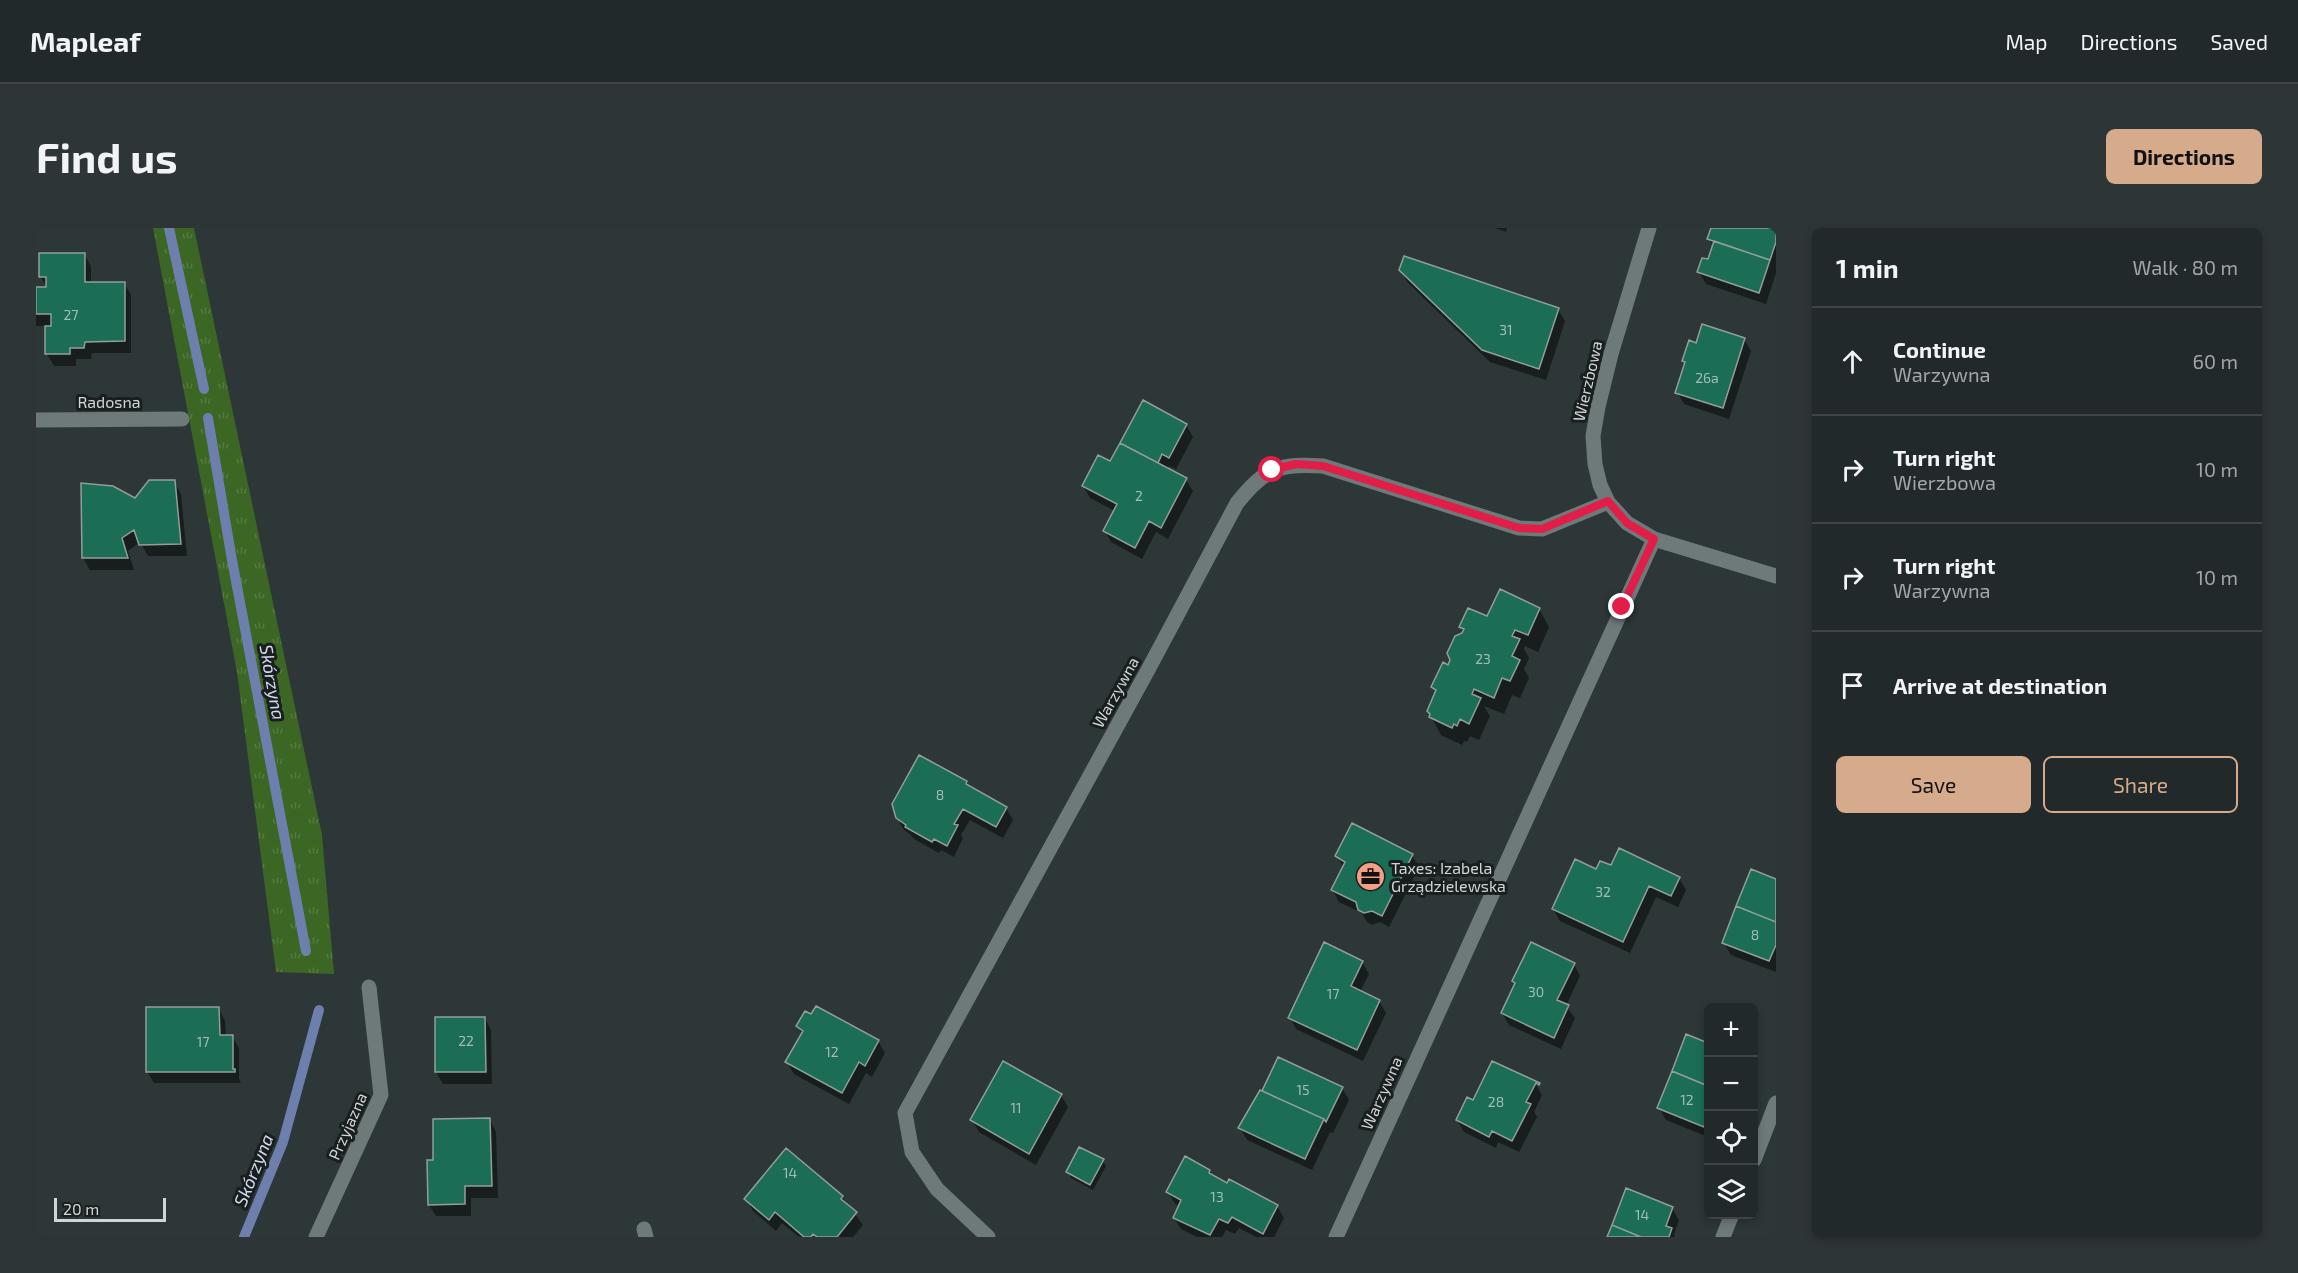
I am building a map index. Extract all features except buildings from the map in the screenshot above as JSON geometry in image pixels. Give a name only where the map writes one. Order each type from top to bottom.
[{"type":"street","name":"Wierzbowa","points":[[1649,228],[1611,354],[1593,436],[1594,464],[1600,485],[1608,501],[1627,523],[1654,539],[1776,576]]},
{"type":"street","name":"Radosna","points":[[36,420],[182,419]]},
{"type":"street","name":"Warzywna","points":[[988,1237],[937,1189],[918,1161],[912,1152],[905,1113],[1149,668],[1237,502],[1253,482],[1272,470],[1296,464],[1323,466],[1519,528],[1542,529],[1608,501]]},
{"type":"street","name":"Warzywna","points":[[1336,1237],[1654,539]]},
{"type":"street","name":"Przyjazna","points":[[316,1237],[381,1095],[369,987]]},
{"type":"street","points":[[1758,1150],[1776,1103]]},
{"type":"street","points":[[1723,1237],[1730,1219]]},
{"type":"green space","points":[[153,228],[194,228],[322,835],[334,974],[276,972],[237,672]]},
{"type":"waterway","name":"Skórzyna","points":[[169,228],[204,389]]},
{"type":"waterway","name":"Skórzyna","points":[[208,418],[232,560],[306,951]]},
{"type":"waterway","name":"Skórzyna","points":[[244,1237],[283,1142],[319,1010]]},
{"type":"place","name":"Taxes: Izabela Grządzielewska","points":[[1370,876]]},
{"type":"route","points":[[1272,470],[1296,464],[1323,466],[1519,528],[1542,529],[1608,501],[1627,523],[1654,539],[1622,607]]}]
